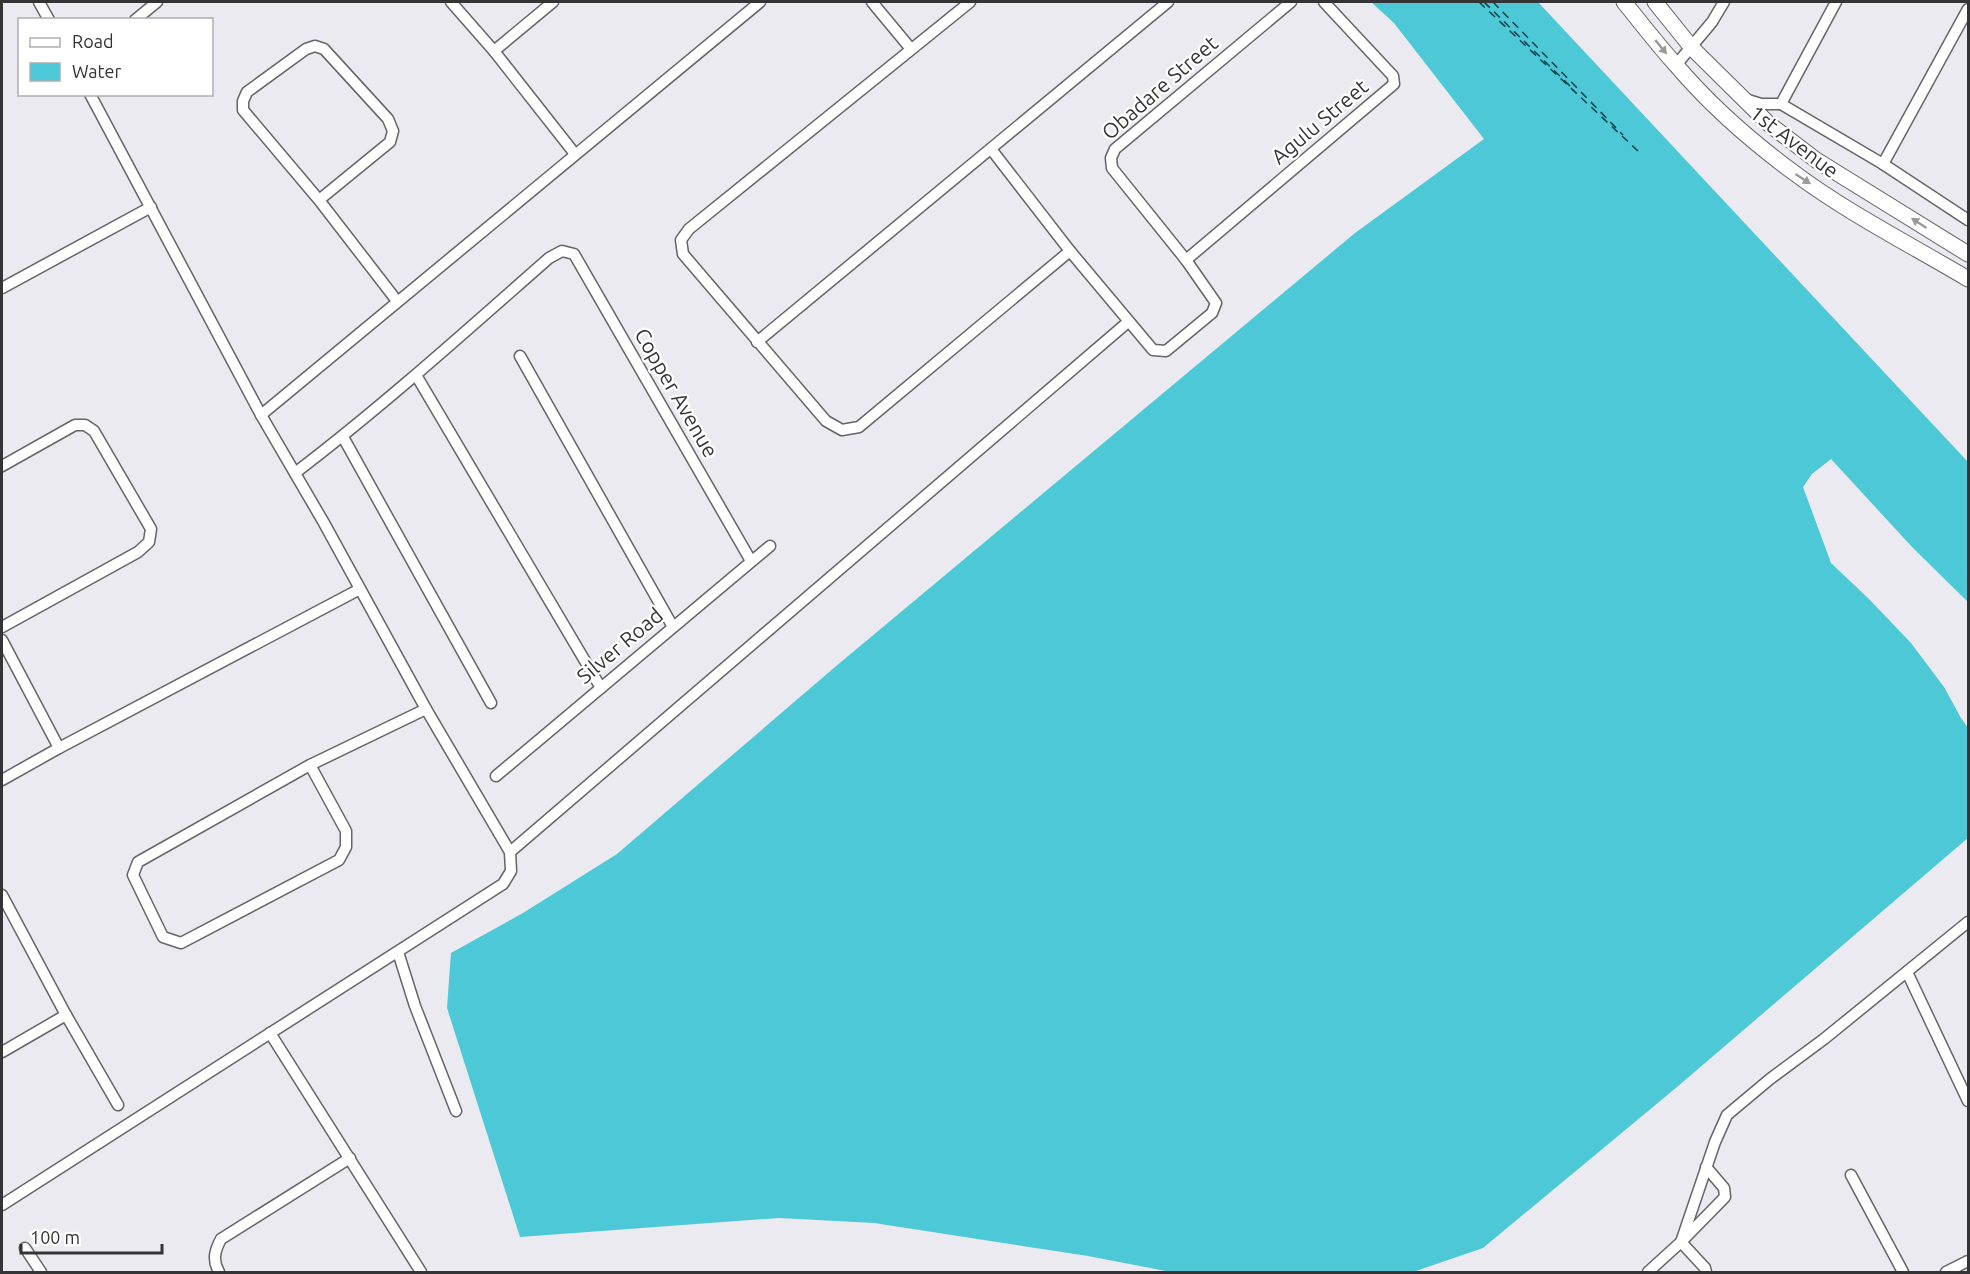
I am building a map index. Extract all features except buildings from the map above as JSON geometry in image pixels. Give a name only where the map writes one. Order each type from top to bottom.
[{"type":"main road","name":"1st Avenue","points":[[1624,2],[1676,65],[1709,100],[1794,173],[1968,279]]},
{"type":"main road","name":"1st Avenue","points":[[1655,2],[1692,48],[1769,124],[1816,160],[1968,254]]},
{"type":"street","points":[[39,2],[48,18]]},
{"type":"street","points":[[137,18],[157,2]]},
{"type":"street","points":[[451,2],[494,51],[575,154]]},
{"type":"street","points":[[494,51],[553,2]]},
{"type":"street","points":[[261,415],[760,2]]},
{"type":"street","points":[[872,2],[911,49]]},
{"type":"street","points":[[970,2],[689,229],[681,240],[683,254],[826,422],[843,430],[859,427],[1070,251]]},
{"type":"street","points":[[757,342],[1168,2]]},
{"type":"street","name":"Obadare Street","points":[[1128,322],[1153,350],[1166,351],[1212,313],[1216,303],[1186,260],[1112,168],[1111,158],[1115,148],[1291,2]]},
{"type":"street","name":"Agulu Street","points":[[1186,260],[1394,84],[1393,76],[1324,2]]},
{"type":"street","points":[[1676,65],[1712,22],[1724,2]]},
{"type":"street","points":[[1781,104],[1836,2]]},
{"type":"street","points":[[1883,164],[1968,9]]},
{"type":"street","points":[[319,200],[390,142],[393,131],[388,119],[380,110],[324,49],[315,46],[306,49],[247,92],[243,101],[243,110],[319,200],[397,301]]},
{"type":"street","points":[[2,1205],[503,884],[511,871],[510,852],[426,709],[261,415],[91,96]]},
{"type":"street","points":[[1743,99],[1761,104],[1781,104],[1883,164],[1968,220]]},
{"type":"street","points":[[510,852],[1128,322],[991,150]]},
{"type":"street","points":[[2,288],[151,207]]},
{"type":"street","name":"Copper Avenue","points":[[416,375],[549,258],[562,251],[574,254],[751,561]]},
{"type":"street","points":[[520,356],[673,627]]},
{"type":"street","points":[[295,473],[343,437],[416,375],[601,688]]},
{"type":"street","points":[[2,466],[75,425],[85,425],[94,431],[151,529],[149,542],[138,552],[2,627]]},
{"type":"street","points":[[343,437],[491,703]]},
{"type":"street","name":"Silver Road","points":[[496,776],[770,546]]},
{"type":"street","points":[[2,780],[360,590]]},
{"type":"street","points":[[2,640],[59,748]]},
{"type":"street","points":[[310,765],[346,831],[346,847],[339,860],[181,943],[163,937],[133,875],[138,862],[310,765],[426,709]]},
{"type":"street","points":[[2,895],[66,1015],[118,1105]]},
{"type":"street","points":[[1681,1242],[1726,1115],[1770,1078],[1824,1039],[1968,921]]},
{"type":"street","points":[[398,952],[456,1111]]},
{"type":"street","points":[[1907,972],[1968,1101]]},
{"type":"street","points":[[2,1052],[66,1015]]},
{"type":"street","points":[[270,1033],[421,1272]]},
{"type":"street","points":[[219,1272],[216,1268],[214,1252],[221,1239],[350,1158]]},
{"type":"street","points":[[1648,1272],[1725,1197],[1724,1188],[1706,1167]]},
{"type":"street","points":[[1851,1175],[1903,1272]]},
{"type":"street","points":[[1681,1242],[1706,1272]]},
{"type":"street","points":[[25,1248],[41,1272]]},
{"type":"street","points":[[1946,1272],[1968,1261]]},
{"type":"water","points":[[1371,2],[1538,2],[1968,462],[1968,602],[1913,548],[1831,459],[1812,474],[1803,487],[1831,563],[1911,643],[1944,687],[1968,728],[1968,838],[1677,1087],[1483,1248],[1413,1272],[1171,1272],[1088,1256],[874,1223],[779,1218],[520,1237],[447,1008],[451,953],[523,913],[617,854],[835,667],[1355,233],[1484,139],[1394,23]]},
{"type":"ferry route","points":[[1479,2],[1638,151]]},
{"type":"ferry route","points":[[1484,2],[1572,88]]},
{"type":"ferry route","points":[[1493,2],[1623,135]]}]
